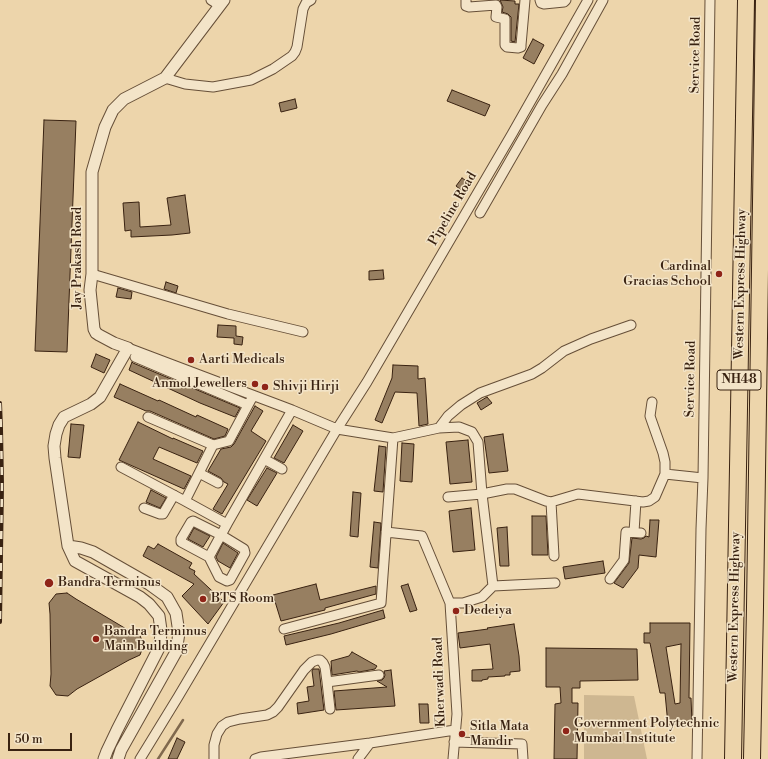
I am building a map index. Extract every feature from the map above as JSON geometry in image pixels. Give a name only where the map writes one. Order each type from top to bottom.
[{"type":"highway","name":"Western Express Highway","points":[[733,759],[746,0]]},
{"type":"highway","name":"Western Express Highway","points":[[752,759],[762,607],[764,0]]},
{"type":"street","points":[[165,78],[185,84],[213,87],[250,80],[273,69],[292,56],[295,52],[303,9],[306,3],[311,0]]},
{"type":"street","points":[[466,0],[467,6],[496,5],[496,17],[505,19],[504,46],[518,48],[522,46],[525,0]]},
{"type":"street","points":[[540,0],[541,3],[544,4],[564,2],[566,0]]},
{"type":"street","name":"Pipeline Road","points":[[140,759],[337,429],[367,382],[588,0]]},
{"type":"street","points":[[480,213],[562,74],[603,0]]},
{"type":"street","name":"Service Road","points":[[697,759],[710,0]]},
{"type":"street","name":"Jay Prakash Road","points":[[218,2],[165,78],[124,100],[113,110],[105,127],[92,172],[92,274],[90,290],[94,330],[99,335],[132,352],[292,410],[337,429]]},
{"type":"street","points":[[92,274],[228,314],[303,332]]},
{"type":"street","points":[[439,428],[448,416],[461,405],[480,393],[532,374],[564,351],[590,339],[630,325]]},
{"type":"street","points":[[104,759],[117,730],[160,646],[161,630],[159,616],[149,604],[140,597],[75,561],[68,546],[55,458],[54,446],[59,425],[64,417],[91,404],[100,397],[132,352],[248,405]]},
{"type":"street","points":[[148,417],[213,445],[229,441],[253,396]]},
{"type":"street","points":[[448,497],[515,489],[551,502],[578,494],[643,502],[649,501],[655,497],[665,474],[663,453],[650,416],[652,402]]},
{"type":"street","points":[[209,557],[292,410]]},
{"type":"street","points":[[337,429],[393,438],[439,428],[459,427],[472,432],[478,442],[482,494],[493,586]]},
{"type":"street","points":[[284,629],[381,603],[393,438]]},
{"type":"street","points":[[185,501],[213,445]]},
{"type":"street","points":[[264,459],[282,469]]},
{"type":"street","points":[[121,467],[227,524]]},
{"type":"street","points":[[199,473],[218,482]]},
{"type":"street","points":[[665,474],[703,478]]},
{"type":"street","points":[[144,508],[163,514],[174,495]]},
{"type":"street","points":[[610,579],[624,560],[626,532],[638,532],[636,501]]},
{"type":"street","points":[[551,502],[554,556]]},
{"type":"street","points":[[193,521],[221,535],[245,551],[230,580],[227,581],[220,578],[209,557],[181,542],[181,539],[193,521]]},
{"type":"street","name":"Kherwadi Road","points":[[386,532],[422,536],[450,603],[457,714],[452,758]]},
{"type":"street","points":[[68,546],[93,552],[149,584],[166,597],[176,613],[179,633],[176,652],[121,750],[118,759]]},
{"type":"street","points":[[450,603],[463,603],[482,597],[493,586],[555,583]]},
{"type":"street","points":[[214,759],[214,745],[217,734],[222,726],[228,722],[267,715],[273,712],[304,670],[312,662],[317,660],[320,660],[325,667],[330,709]]},
{"type":"street","points":[[327,682],[379,675]]},
{"type":"street","points":[[255,759],[261,757],[289,756],[455,730]]},
{"type":"street","points":[[454,742],[522,744],[523,759]]},
{"type":"street","points":[[358,759],[370,743]]},
{"type":"shaded area","points":[[584,695],[634,696],[647,759],[584,759]]},
{"type":"building","points":[[500,0],[515,1],[515,4],[519,4],[515,42],[511,41],[511,17],[502,12],[503,7]]},
{"type":"building","points":[[533,39],[544,45],[534,64],[523,58]]},
{"type":"building","points":[[452,90],[490,105],[485,116],[447,101]]},
{"type":"building","points":[[295,99],[297,108],[281,112],[279,103]]},
{"type":"building","points":[[44,120],[76,121],[67,352],[35,351]]},
{"type":"building","points":[[462,178],[471,184],[465,193],[456,186]]},
{"type":"building","points":[[185,195],[190,233],[131,237],[131,230],[125,231],[123,203],[139,202],[140,227],[171,225],[167,198]]},
{"type":"building","points":[[383,270],[384,279],[369,280],[369,271]]},
{"type":"building","points":[[166,282],[178,286],[176,293],[164,289]]},
{"type":"building","points":[[118,288],[132,292],[131,299],[116,297]]},
{"type":"building","points":[[218,325],[236,326],[236,336],[243,337],[242,345],[234,344],[234,338],[217,337]]},
{"type":"building","points":[[96,354],[110,360],[104,373],[91,367]]},
{"type":"building","points":[[132,362],[240,408],[235,417],[200,403],[129,370]]},
{"type":"building","points":[[393,365],[418,366],[418,379],[425,378],[428,424],[419,426],[417,393],[395,392],[382,423],[375,420],[392,378]]},
{"type":"building","points":[[120,384],[196,417],[197,415],[228,429],[225,436],[214,439],[114,397]]},
{"type":"building","points":[[487,397],[492,403],[481,410],[477,403]]},
{"type":"building","points":[[255,406],[263,411],[251,431],[266,441],[222,514],[213,509],[228,484],[221,478],[208,471],[221,449],[231,447],[234,444]]},
{"type":"building","points":[[138,422],[173,439],[203,451],[197,463],[159,447],[153,459],[191,476],[184,489],[119,460]]},
{"type":"building","points":[[71,424],[84,425],[80,458],[68,457]]},
{"type":"building","points":[[293,425],[303,431],[284,463],[274,458]]},
{"type":"building","points":[[503,434],[508,471],[489,473],[484,437]]},
{"type":"building","points":[[468,440],[472,482],[450,484],[446,442]]},
{"type":"building","points":[[402,443],[414,444],[412,482],[400,481]]},
{"type":"building","points":[[379,446],[386,447],[383,492],[374,491]]},
{"type":"building","points":[[267,468],[277,473],[257,506],[247,500]]},
{"type":"building","points":[[151,490],[166,498],[160,508],[146,502]]},
{"type":"building","points":[[353,492],[361,493],[358,537],[350,536]]},
{"type":"building","points":[[471,508],[475,550],[453,552],[449,511]]},
{"type":"building","points":[[532,516],[546,516],[548,555],[532,555]]},
{"type":"building","points":[[650,520],[659,520],[656,557],[639,555],[638,568],[623,588],[614,583],[629,563],[632,538],[641,539],[646,536],[649,537]]},
{"type":"building","points":[[374,522],[381,523],[378,568],[370,567]]},
{"type":"building","points":[[507,527],[509,566],[500,566],[497,528]]},
{"type":"building","points":[[194,528],[210,536],[203,547],[188,539]]},
{"type":"building","points":[[223,543],[238,553],[230,568],[218,561],[216,557]]},
{"type":"building","points":[[158,544],[192,563],[189,568],[195,571],[194,574],[224,602],[208,624],[182,596],[194,584],[143,556],[148,546],[154,549]]},
{"type":"building","points":[[603,561],[605,573],[565,579],[563,567]]},
{"type":"building","points":[[316,584],[320,600],[376,586],[376,594],[325,608],[325,610],[281,621],[273,595]]},
{"type":"building","points":[[408,584],[417,610],[410,612],[401,586]]},
{"type":"building","name":"Bandra Terminus Main Building","points":[[67,593],[128,630],[139,634],[144,644],[140,655],[77,689],[68,696],[56,695],[50,686],[49,603],[56,594]]},
{"type":"building","points":[[383,610],[385,618],[331,634],[286,645],[284,636],[339,623]]},
{"type":"building","points":[[650,623],[690,623],[689,698],[691,698],[692,723],[668,725],[665,693],[660,693],[650,643],[644,643],[644,633],[650,633]],"holes":[[[681,644],[680,703],[675,704],[666,647]]]},
{"type":"building","points":[[514,624],[520,671],[510,672],[510,675],[505,676],[488,677],[488,679],[482,681],[472,681],[472,670],[493,669],[490,644],[460,648],[458,633]]},
{"type":"building","name":"Government Polytechnic Mumbai Institute","points":[[546,648],[637,649],[638,680],[580,681],[580,688],[572,688],[572,703],[578,703],[577,759],[554,759],[555,704],[561,703],[560,687],[546,687]]},
{"type":"building","points":[[352,652],[377,666],[375,669],[332,675],[331,661],[349,656]]},
{"type":"building","points":[[313,669],[319,669],[324,710],[298,714],[297,703],[309,701],[307,687],[314,686]]},
{"type":"building","points":[[391,670],[395,706],[336,710],[334,691],[387,687],[377,681],[384,678],[384,671]]},
{"type":"building","points":[[419,704],[428,704],[429,723],[420,723]]},
{"type":"building","points":[[177,738],[185,742],[177,759],[168,759]]},
{"type":"waterway","points":[[158,759],[183,720]]},
{"type":"railway","points":[[0,403],[2,485],[0,622]]},
{"type":"place","name":"Cardinal Gracias School","points":[[719,274]]},
{"type":"place","name":"Aarti Medicals","points":[[191,360]]},
{"type":"place","name":"Anmol Jewellers","points":[[255,384]]},
{"type":"place","name":"Shivji Hirji","points":[[265,387]]},
{"type":"place","name":"Bandra Terminus","points":[[49,583]]},
{"type":"place","name":"BTS Room","points":[[203,599]]},
{"type":"place","name":"Dedeiya","points":[[456,611]]},
{"type":"place","name":"Bandra Terminus Main Building","points":[[96,639]]},
{"type":"place","name":"Government Polytechnic Mumbai Institute","points":[[566,731]]},
{"type":"place","name":"Sitla Mata Mandir","points":[[462,734]]}]
